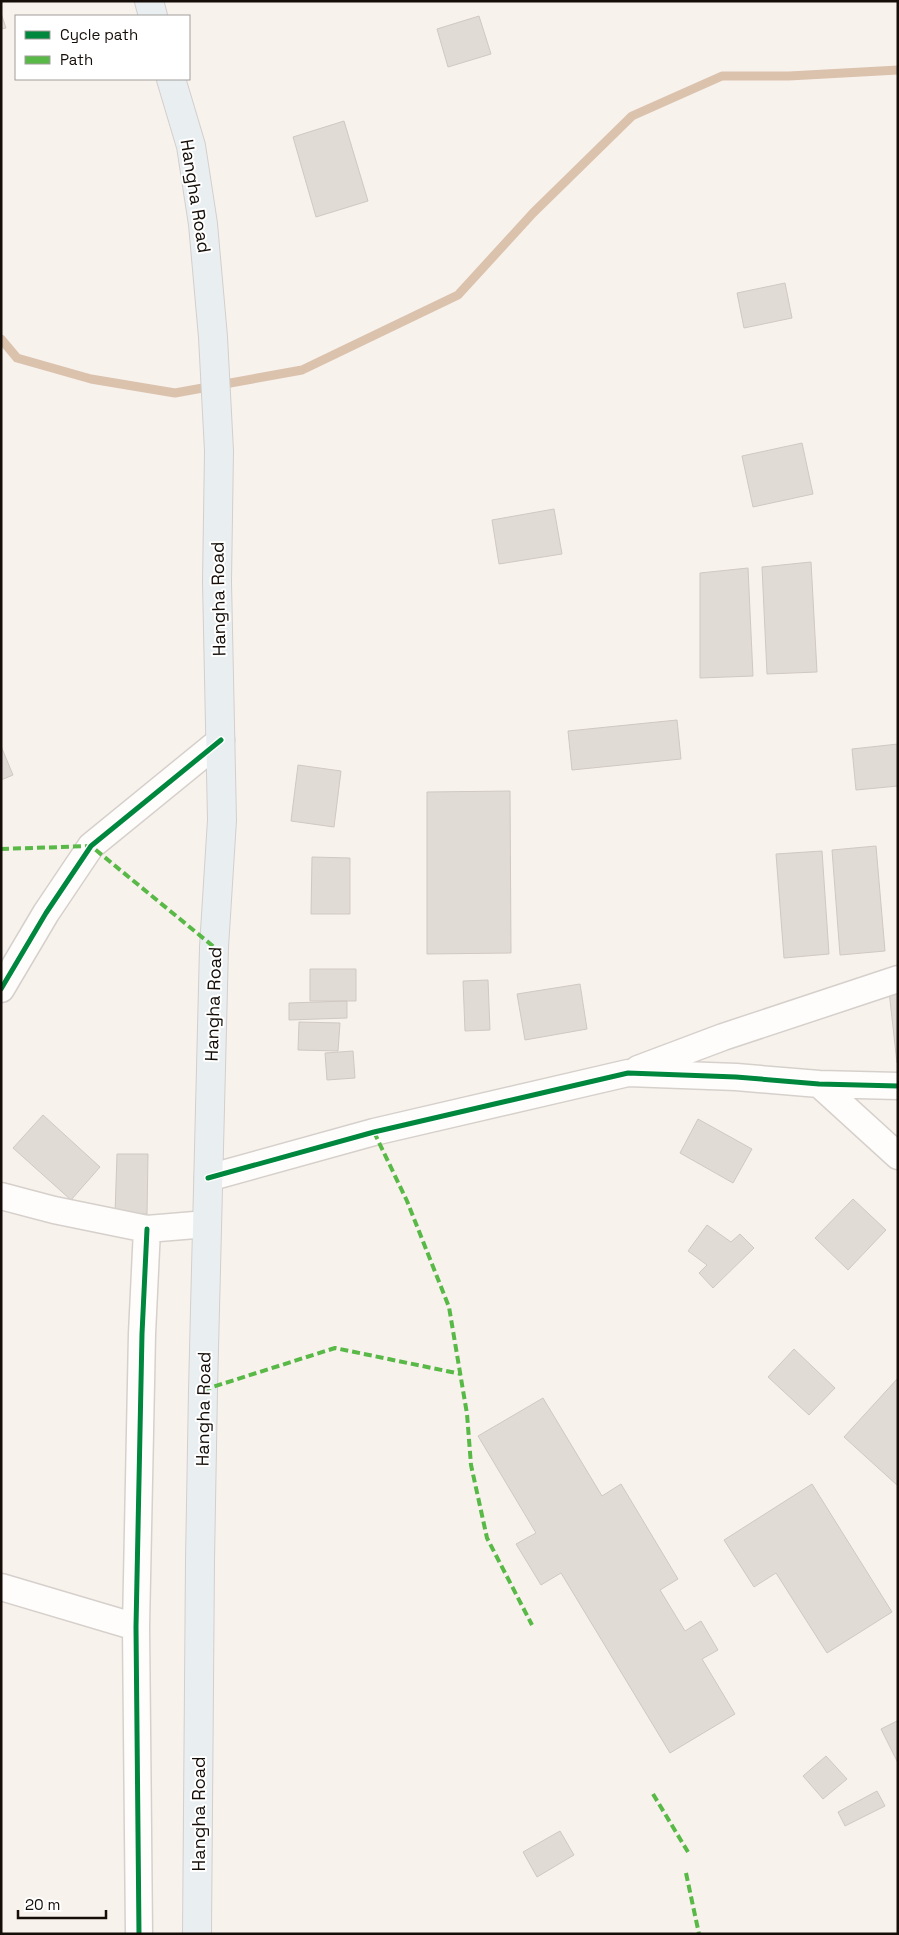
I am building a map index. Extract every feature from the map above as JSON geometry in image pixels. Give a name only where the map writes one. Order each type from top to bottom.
[{"type":"highway","points":[[149,1],[153,15]]},
{"type":"highway","name":"Hangha Road","points":[[171,80],[191,146],[203,224],[213,337],[219,451],[217,582],[222,820],[214,946],[207,1224],[200,1560],[198,1934]]},
{"type":"street","points":[[1,989],[46,914],[91,846],[220,740]]},
{"type":"street","points":[[208,1178],[374,1132],[628,1073],[723,1037],[898,979]]},
{"type":"street","points":[[628,1073],[736,1077],[819,1084],[898,1086]]},
{"type":"street","points":[[819,1084],[898,1156]]},
{"type":"street","points":[[1,1196],[54,1210],[147,1228],[207,1224]]},
{"type":"street","points":[[139,1934],[136,1627],[142,1334],[147,1228]]},
{"type":"street","points":[[1,1587],[136,1627]]},
{"type":"building","points":[[1,13],[6,28],[1,29]]},
{"type":"building","points":[[479,16],[491,54],[448,67],[437,29]]},
{"type":"building","points":[[344,121],[368,201],[316,217],[293,137]]},
{"type":"building","points":[[785,283],[792,318],[744,328],[737,293]]},
{"type":"building","points":[[802,443],[813,494],[753,507],[742,456]]},
{"type":"building","points":[[554,509],[562,554],[499,564],[492,520]]},
{"type":"building","points":[[811,562],[817,672],[767,674],[762,567]]},
{"type":"building","points":[[748,568],[753,676],[700,678],[700,573]]},
{"type":"building","points":[[677,720],[681,759],[572,770],[568,731]]},
{"type":"building","points":[[898,744],[898,786],[856,790],[852,749]]},
{"type":"building","points":[[1,746],[13,775],[1,780]]},
{"type":"building","points":[[298,765],[341,771],[334,827],[291,821]]},
{"type":"building","points":[[510,791],[511,953],[427,954],[427,792]]},
{"type":"building","points":[[876,846],[885,951],[840,955],[832,850]]},
{"type":"building","points":[[822,851],[829,954],[784,958],[776,854]]},
{"type":"building","points":[[312,857],[350,858],[350,914],[311,914]]},
{"type":"building","points":[[310,969],[356,969],[356,1001],[310,1001]]},
{"type":"building","points":[[488,980],[490,1030],[465,1031],[463,981]]},
{"type":"building","points":[[580,984],[587,1029],[525,1040],[517,994]]},
{"type":"building","points":[[898,989],[898,1063],[897,1063],[889,991]]},
{"type":"building","points":[[347,1001],[347,1018],[289,1020],[289,1003]]},
{"type":"building","points":[[299,1022],[340,1023],[338,1051],[298,1050]]},
{"type":"building","points":[[353,1051],[355,1078],[327,1080],[325,1053]]},
{"type":"building","points":[[43,1115],[100,1167],[71,1200],[13,1148]]},
{"type":"building","points":[[698,1119],[752,1149],[733,1183],[680,1153]]},
{"type":"building","points":[[117,1154],[148,1154],[147,1214],[115,1214]]},
{"type":"building","points":[[853,1199],[886,1230],[848,1270],[815,1238]]},
{"type":"building","points":[[707,1225],[731,1242],[740,1234],[754,1248],[713,1288],[699,1273],[707,1265],[688,1251]]},
{"type":"building","points":[[794,1349],[835,1388],[809,1415],[768,1377]]},
{"type":"building","points":[[898,1378],[898,1486],[844,1437]]},
{"type":"building","points":[[543,1398],[602,1496],[621,1484],[678,1579],[660,1590],[685,1631],[701,1621],[718,1650],[702,1659],[735,1714],[670,1753],[561,1573],[541,1585],[516,1544],[536,1533],[478,1436]]},
{"type":"building","points":[[812,1484],[892,1612],[827,1653],[776,1573],[754,1587],[724,1540]]},
{"type":"building","points":[[897,1721],[898,1723],[898,1763],[881,1729]]},
{"type":"building","points":[[826,1756],[847,1779],[823,1799],[803,1776]]},
{"type":"building","points":[[877,1791],[885,1806],[845,1826],[838,1812]]},
{"type":"building","points":[[560,1831],[574,1855],[537,1877],[523,1852]]},
{"type":"waterway","points":[[1,339],[17,358],[91,379],[175,393],[302,370],[458,295],[533,213],[632,116],[722,76],[789,76],[898,70]]},
{"type":"marked path","points":[[1,849],[91,846],[214,947]]},
{"type":"marked path","points":[[374,1132],[407,1201],[449,1307],[467,1414],[471,1465],[487,1538],[532,1625]]},
{"type":"marked path","points":[[203,1390],[335,1348],[461,1374]]},
{"type":"marked path","points":[[653,1794],[688,1852]]},
{"type":"marked path","points":[[686,1873],[699,1934]]},
{"type":"cycle path","points":[[1,989],[46,913],[91,846],[221,740]]},
{"type":"cycle path","points":[[208,1178],[374,1132],[628,1073],[736,1077],[819,1084],[898,1086]]},
{"type":"cycle path","points":[[139,1934],[136,1627],[142,1334],[147,1229]]}]
